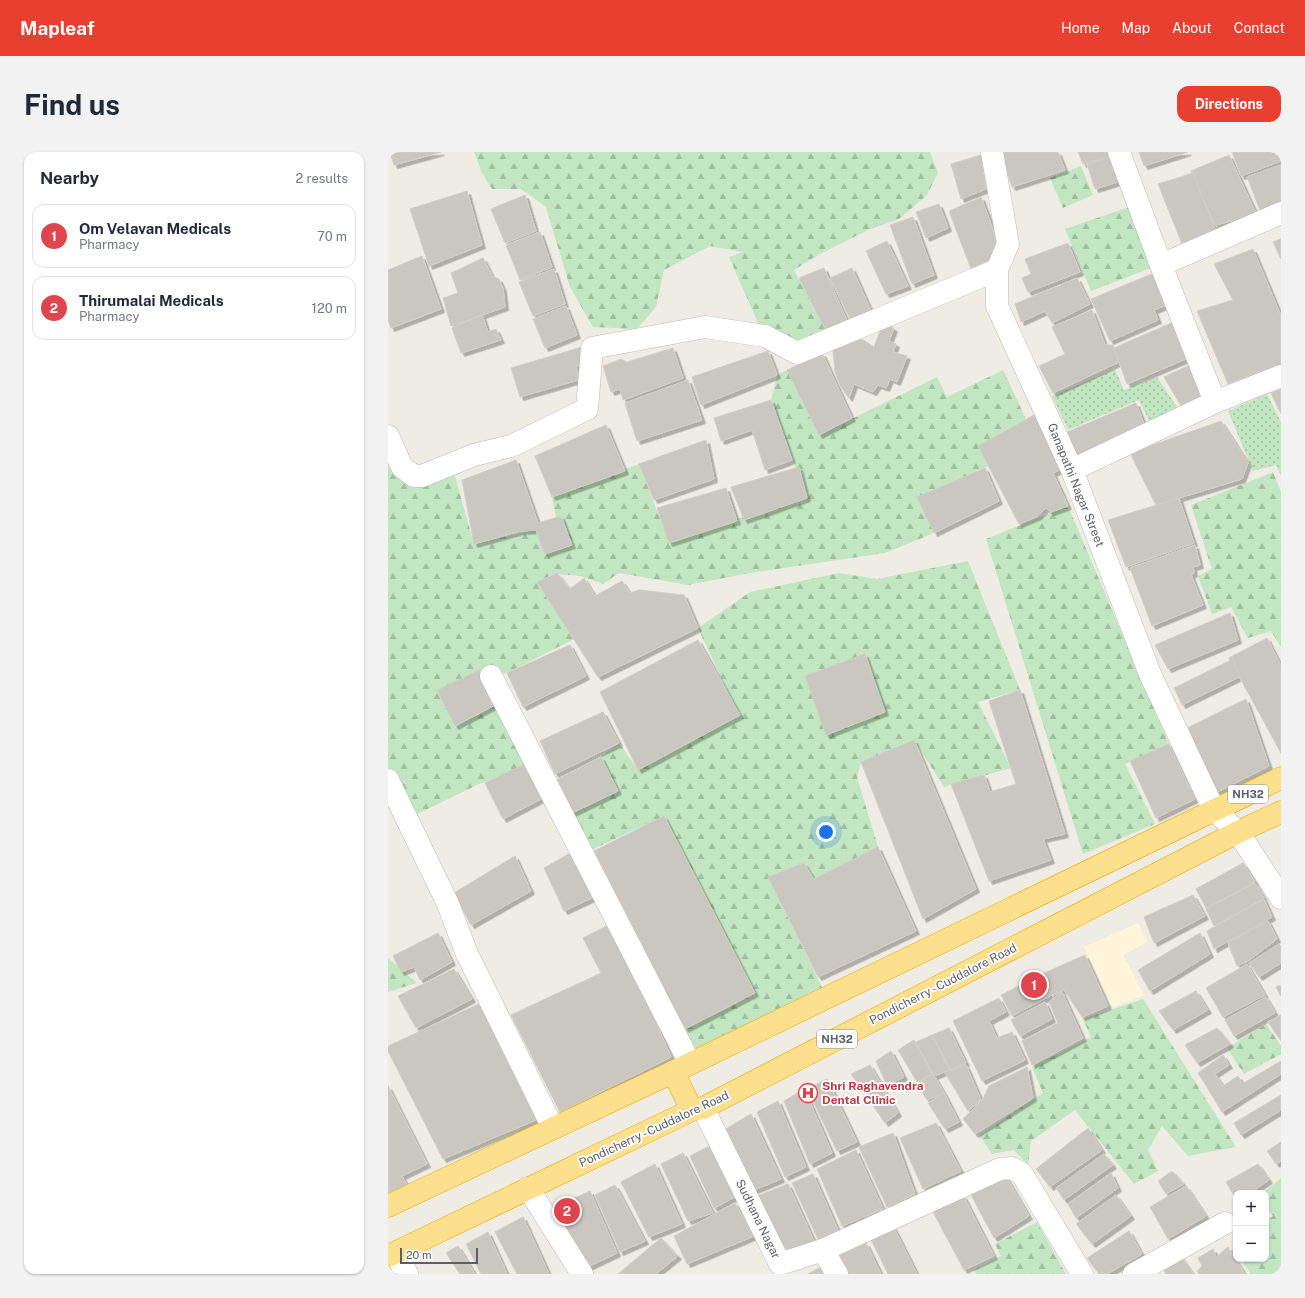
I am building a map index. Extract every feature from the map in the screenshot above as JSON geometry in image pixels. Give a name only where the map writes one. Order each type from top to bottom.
[{"type":"highway","name":"NH32","points":[[388,1206],[682,1068],[1281,778]]},
{"type":"highway","name":"Pondicherry - Cuddalore Road","points":[[392,1254],[528,1188],[698,1109],[1238,832],[1281,812]]},
{"type":"highway","points":[[682,1068],[698,1109]]},
{"type":"street","name":"Ganapathi Nagar Street","points":[[992,152],[1008,244],[997,270],[998,306],[1072,470],[1150,674],[1214,810]]},
{"type":"street","points":[[1119,152],[1215,402]]},
{"type":"street","points":[[1161,264],[1281,214]]},
{"type":"street","points":[[388,436],[402,467],[407,473],[414,476],[428,475],[474,455],[511,446],[587,409],[592,348],[705,327],[765,336],[797,353],[997,270]]},
{"type":"street","points":[[1072,470],[1215,402],[1281,376]]},
{"type":"street","points":[[491,676],[682,1068]]},
{"type":"street","points":[[388,780],[448,904],[467,954],[553,1128]]},
{"type":"street","points":[[1214,810],[1238,832],[1281,898]]},
{"type":"street","name":"Sudhana Nagar","points":[[698,1109],[780,1264],[823,1250]]},
{"type":"street","points":[[837,1274],[823,1250],[1000,1169],[1012,1168],[1022,1174],[1082,1274]]},
{"type":"street","points":[[528,1188],[582,1274]]},
{"type":"street","points":[[1134,1274],[1225,1223]]},
{"type":"street","points":[[392,1254],[406,1274]]},
{"type":"shaded area","points":[[1138,923],[1147,942],[1123,955],[1144,995],[1112,1007],[1084,947]]},
{"type":"green space","points":[[474,152],[930,152],[938,173],[927,195],[899,219],[868,230],[818,255],[794,270],[831,339],[800,352],[762,332],[729,257],[743,252],[710,246],[664,270],[656,307],[637,329],[593,327],[570,287],[546,207],[521,189],[492,189],[482,173]]},
{"type":"green space","points":[[1081,166],[1093,195],[1063,208],[1050,178]]},
{"type":"green space","points":[[1129,207],[1151,268],[1091,291],[1065,229]]},
{"type":"green space","points":[[1115,369],[1124,390],[1157,377],[1179,410],[1150,423],[1139,400],[1068,430],[1052,396]]},
{"type":"green space","points":[[787,370],[819,435],[937,377],[947,397],[1003,370],[1026,419],[978,446],[988,466],[917,497],[934,533],[885,553],[750,573],[688,585],[619,573],[603,584],[581,576],[554,574],[537,582],[574,639],[507,673],[477,671],[437,690],[455,726],[499,704],[528,767],[479,784],[407,819],[388,780],[388,447],[407,473],[453,469],[474,544],[536,530],[545,554],[572,545],[556,517],[552,497],[639,464],[668,539],[807,498],[771,400],[777,375]]},
{"type":"green space","points":[[1267,394],[1281,422],[1281,476],[1276,465],[1253,471],[1228,411]]},
{"type":"green space","points":[[1273,472],[1281,492],[1281,647],[1271,631],[1248,638],[1231,607],[1212,614],[1198,576],[1212,569],[1191,505]]},
{"type":"green space","points":[[1068,506],[1169,744],[1125,764],[1155,824],[1083,854],[986,539]]},
{"type":"green space","points":[[968,561],[1020,690],[978,702],[1011,768],[944,787],[914,740],[861,762],[857,777],[878,847],[814,879],[804,863],[769,877],[824,992],[698,1060],[685,1029],[755,993],[664,816],[589,851],[572,813],[618,791],[601,757],[619,743],[638,770],[739,716],[698,628],[750,592],[839,573],[877,579]]},
{"type":"green space","points":[[389,959],[417,983],[388,992]]},
{"type":"green space","points":[[1143,999],[1236,1147],[1188,1156],[1162,1126],[1148,1150],[1158,1171],[1134,1184],[1075,1110],[1031,1141],[1028,1165],[1014,1150],[992,1154],[979,1135],[1043,1093],[1032,1067],[1091,1037],[1083,1019]]},
{"type":"green space","points":[[1266,1024],[1281,1046],[1281,1054],[1244,1074],[1227,1048]]},
{"type":"green space","points":[[1281,1178],[1281,1274],[1251,1274],[1242,1262],[1269,1262],[1269,1219],[1273,1216],[1269,1211],[1269,1190],[1267,1190]]},
{"type":"green space","points":[[1037,1222],[1066,1274],[976,1274],[974,1270],[1001,1256],[995,1244]]},
{"type":"building","points":[[390,152],[441,152],[394,165]]},
{"type":"building","points":[[1000,152],[1058,152],[1065,170],[1012,187]]},
{"type":"building","points":[[1078,152],[1111,152],[1112,156],[1083,164]]},
{"type":"building","points":[[1139,152],[1188,152],[1144,166]]},
{"type":"building","points":[[1232,152],[1281,152],[1281,161],[1241,176]]},
{"type":"building","points":[[981,155],[986,189],[961,199],[951,164]]},
{"type":"building","points":[[1229,155],[1260,222],[1238,232],[1231,221],[1215,225],[1191,171]]},
{"type":"building","points":[[1112,156],[1121,181],[1095,189],[1087,164]]},
{"type":"building","points":[[1281,165],[1281,206],[1261,213],[1247,177]]},
{"type":"building","points":[[1193,173],[1218,237],[1184,249],[1158,184]]},
{"type":"building","points":[[467,191],[482,245],[429,266],[410,209]]},
{"type":"building","points":[[525,195],[536,231],[505,243],[491,209]]},
{"type":"building","points":[[981,197],[1002,254],[971,269],[949,211]]},
{"type":"building","points":[[939,204],[948,228],[926,238],[916,212]]},
{"type":"building","points":[[913,217],[934,275],[912,284],[890,225]]},
{"type":"building","points":[[540,232],[552,267],[520,280],[506,245]]},
{"type":"building","points":[[1281,239],[1281,259],[1273,242]]},
{"type":"building","points":[[887,241],[908,286],[886,294],[866,251]]},
{"type":"building","points":[[1068,243],[1080,272],[1028,292],[1022,278],[1031,274],[1025,259]]},
{"type":"building","points":[[1253,249],[1281,316],[1281,370],[1269,375],[1266,369],[1228,384],[1197,311],[1233,300],[1214,264]]},
{"type":"building","points":[[422,256],[441,309],[391,328],[388,320],[388,270]]},
{"type":"building","points":[[483,258],[492,276],[499,279],[503,288],[505,307],[451,326],[443,298],[458,293],[451,273]]},
{"type":"building","points":[[824,268],[848,323],[826,331],[799,278]]},
{"type":"building","points":[[852,268],[872,313],[851,321],[830,278]]},
{"type":"building","points":[[554,269],[565,304],[533,316],[519,282]]},
{"type":"building","points":[[1154,273],[1167,305],[1154,310],[1158,320],[1110,341],[1091,299]]},
{"type":"building","points":[[1077,278],[1090,304],[1052,323],[1045,311],[1021,322],[1015,304]]},
{"type":"building","points":[[566,306],[577,335],[545,348],[533,319]]},
{"type":"building","points":[[1092,310],[1105,345],[1113,345],[1119,362],[1053,393],[1039,366],[1065,354],[1052,327]]},
{"type":"building","points":[[482,315],[488,332],[496,329],[501,340],[461,353],[452,328]]},
{"type":"building","points":[[1176,321],[1193,356],[1127,384],[1114,348]]},
{"type":"building","points":[[883,323],[894,328],[889,341],[896,344],[893,352],[907,356],[897,382],[890,379],[886,388],[878,385],[873,392],[854,384],[849,398],[840,386],[835,372],[833,350],[853,336],[874,347]]},
{"type":"building","points":[[582,347],[585,364],[576,366],[578,380],[520,397],[511,368]]},
{"type":"building","points":[[673,348],[683,378],[623,400],[620,389],[611,392],[603,366],[621,359],[627,362]]},
{"type":"building","points":[[768,351],[777,375],[701,405],[692,377]]},
{"type":"building","points":[[822,353],[852,418],[819,435],[787,370]]},
{"type":"building","points":[[1194,363],[1202,380],[1195,384],[1202,396],[1181,406],[1164,377]]},
{"type":"building","points":[[688,380],[702,420],[637,441],[625,403]]},
{"type":"building","points":[[1281,389],[1281,414],[1271,393]]},
{"type":"building","points":[[771,400],[792,460],[765,470],[752,430],[721,441],[714,418]]},
{"type":"building","points":[[1136,403],[1145,427],[1079,458],[1067,432]]},
{"type":"building","points":[[1036,414],[1066,467],[1053,473],[1068,506],[1051,512],[1046,508],[1038,516],[1019,524],[978,446]]},
{"type":"building","points":[[1221,421],[1248,463],[1242,479],[1156,505],[1130,453]]},
{"type":"building","points":[[606,425],[625,471],[552,497],[535,456]]},
{"type":"building","points":[[706,440],[714,479],[654,500],[639,464]]},
{"type":"building","points":[[516,460],[538,523],[561,516],[572,545],[545,554],[536,530],[520,531],[474,544],[462,480]]},
{"type":"building","points":[[799,467],[807,498],[744,520],[731,487]]},
{"type":"building","points":[[985,468],[999,501],[934,533],[917,497]]},
{"type":"building","points":[[726,488],[737,521],[669,543],[657,508]]},
{"type":"building","points":[[1179,498],[1194,543],[1126,567],[1108,520]]},
{"type":"building","points":[[1195,545],[1200,565],[1193,567],[1194,573],[1191,575],[1203,605],[1152,626],[1130,568]]},
{"type":"building","points":[[557,573],[570,589],[584,578],[595,596],[622,581],[630,593],[639,590],[684,595],[698,628],[598,677],[537,582]]},
{"type":"building","points":[[1230,613],[1238,640],[1168,669],[1155,645]]},
{"type":"building","points":[[1267,638],[1281,666],[1281,753],[1229,658]]},
{"type":"building","points":[[698,640],[740,715],[638,770],[600,692]]},
{"type":"building","points":[[570,645],[586,676],[523,707],[507,673]]},
{"type":"building","points":[[865,654],[885,712],[826,735],[805,676]]},
{"type":"building","points":[[1233,659],[1239,677],[1182,705],[1174,688]]},
{"type":"building","points":[[479,670],[495,705],[455,726],[437,690]]},
{"type":"building","points":[[1020,690],[1065,834],[1043,839],[1051,860],[989,881],[951,784],[984,775],[990,792],[1016,784],[989,701]]},
{"type":"building","points":[[1246,699],[1269,766],[1213,794],[1183,730]]},
{"type":"building","points":[[603,712],[619,743],[555,774],[540,741]]},
{"type":"building","points":[[914,740],[976,889],[923,919],[861,762]]},
{"type":"building","points":[[1169,744],[1195,799],[1156,818],[1130,761]]},
{"type":"building","points":[[601,757],[618,791],[572,813],[556,780]]},
{"type":"building","points":[[527,763],[543,798],[503,819],[485,783]]},
{"type":"building","points":[[664,816],[755,993],[685,1029],[594,851]]},
{"type":"building","points":[[878,847],[916,931],[818,977],[768,877],[804,863],[814,879]]},
{"type":"building","points":[[574,851],[594,897],[564,911],[544,868]]},
{"type":"building","points":[[515,856],[531,891],[471,925],[454,893]]},
{"type":"building","points":[[1243,863],[1255,882],[1206,908],[1196,889]]},
{"type":"building","points":[[1255,883],[1264,898],[1214,926],[1206,909]]},
{"type":"building","points":[[1193,895],[1205,916],[1154,943],[1144,917]]},
{"type":"building","points":[[1264,899],[1272,917],[1214,949],[1207,931]]},
{"type":"building","points":[[1268,921],[1277,939],[1248,961],[1237,966],[1228,943]]},
{"type":"building","points":[[612,923],[671,1057],[560,1112],[511,1015],[601,973],[583,938]]},
{"type":"building","points":[[438,933],[452,962],[420,980],[414,967],[401,972],[393,956]]},
{"type":"building","points":[[1200,933],[1210,954],[1150,991],[1138,970]]},
{"type":"building","points":[[1279,944],[1281,946],[1281,963],[1259,977],[1249,963]]},
{"type":"building","points":[[1085,955],[1108,1006],[1082,1017],[1064,990],[1052,996],[1042,974]]},
{"type":"building","points":[[1247,964],[1265,995],[1223,1017],[1206,988]]},
{"type":"building","points":[[454,969],[472,999],[416,1028],[398,996]]},
{"type":"building","points":[[1041,975],[1050,996],[1012,1016],[1001,995]]},
{"type":"building","points":[[1281,985],[1281,996],[1276,987]]},
{"type":"building","points":[[1196,991],[1208,1010],[1173,1030],[1159,1011]]},
{"type":"building","points":[[1062,992],[1083,1038],[1032,1065],[1022,1041],[1058,1023],[1049,1002]]},
{"type":"building","points":[[1266,997],[1275,1013],[1234,1036],[1225,1020]]},
{"type":"building","points":[[999,998],[1006,1012],[989,1021],[997,1038],[1012,1032],[1025,1060],[982,1081],[953,1021]]},
{"type":"building","points":[[483,1002],[536,1120],[443,1159],[388,1051],[388,1046]]},
{"type":"building","points":[[1045,1002],[1052,1019],[1020,1036],[1011,1020]]},
{"type":"building","points":[[1281,1015],[1281,1041],[1268,1022]]},
{"type":"building","points":[[949,1028],[966,1063],[951,1070],[932,1035]]},
{"type":"building","points":[[1217,1028],[1230,1044],[1197,1063],[1185,1045]]},
{"type":"building","points":[[932,1035],[949,1070],[934,1076],[916,1042]]},
{"type":"building","points":[[914,1040],[932,1074],[917,1082],[898,1050]]},
{"type":"building","points":[[891,1051],[904,1077],[887,1086],[876,1061]]},
{"type":"building","points":[[1223,1055],[1229,1065],[1215,1074],[1223,1086],[1238,1076],[1242,1084],[1281,1061],[1281,1074],[1222,1112],[1198,1073]]},
{"type":"building","points":[[870,1065],[898,1113],[885,1123],[851,1074]]},
{"type":"building","points":[[966,1065],[981,1100],[968,1111],[945,1073]]},
{"type":"building","points":[[1027,1067],[1033,1098],[975,1134],[963,1119],[983,1099],[989,1086]]},
{"type":"building","points":[[933,1074],[944,1093],[927,1100],[917,1084]]},
{"type":"building","points":[[827,1079],[857,1142],[837,1151],[807,1089]]},
{"type":"building","points":[[388,1086],[427,1164],[402,1176],[409,1189],[388,1198]]},
{"type":"building","points":[[804,1089],[832,1153],[810,1164],[784,1101]]},
{"type":"building","points":[[944,1093],[959,1122],[945,1129],[928,1103]]},
{"type":"building","points":[[1281,1095],[1281,1110],[1241,1135],[1234,1123]]},
{"type":"building","points":[[778,1101],[806,1167],[785,1177],[757,1112]]},
{"type":"building","points":[[751,1114],[781,1179],[752,1191],[724,1130]]},
{"type":"building","points":[[936,1123],[961,1171],[923,1189],[900,1138]]},
{"type":"building","points":[[1088,1128],[1102,1150],[1050,1187],[1036,1169]]},
{"type":"building","points":[[893,1133],[915,1194],[887,1207],[859,1147]]},
{"type":"building","points":[[1281,1142],[1281,1161],[1276,1164],[1267,1151]]},
{"type":"building","points":[[713,1144],[735,1197],[714,1208],[690,1156]]},
{"type":"building","points":[[856,1150],[883,1209],[842,1226],[817,1169]]},
{"type":"building","points":[[683,1153],[713,1213],[688,1221],[661,1164]]},
{"type":"building","points":[[1104,1154],[1113,1165],[1064,1200],[1056,1188]]},
{"type":"building","points":[[655,1164],[682,1224],[649,1237],[621,1182]]},
{"type":"building","points":[[1258,1164],[1269,1180],[1254,1190],[1233,1190],[1233,1194],[1226,1182]]},
{"type":"building","points":[[1172,1171],[1184,1184],[1166,1194],[1158,1181]]},
{"type":"building","points":[[1111,1173],[1118,1188],[1076,1218],[1068,1204]]},
{"type":"building","points":[[813,1174],[838,1230],[818,1239],[792,1183]]},
{"type":"building","points":[[1005,1175],[1029,1216],[994,1238],[970,1193]]},
{"type":"building","points":[[788,1184],[815,1243],[788,1253],[757,1196]]},
{"type":"building","points":[[615,1185],[645,1241],[620,1252],[595,1195]]},
{"type":"building","points":[[1186,1186],[1206,1216],[1168,1239],[1150,1207]]},
{"type":"building","points":[[590,1191],[617,1253],[586,1268],[553,1208]]},
{"type":"building","points":[[963,1195],[994,1256],[964,1270],[932,1210]]},
{"type":"building","points":[[1116,1195],[1131,1216],[1092,1244],[1076,1224]]},
{"type":"building","points":[[735,1203],[754,1236],[687,1264],[674,1236]]},
{"type":"building","points":[[523,1217],[549,1274],[517,1274],[495,1232]]},
{"type":"building","points":[[893,1226],[917,1274],[888,1274],[870,1238]]},
{"type":"building","points":[[1129,1231],[1142,1254],[1107,1274],[1099,1274],[1087,1258]]},
{"type":"building","points":[[488,1232],[507,1274],[481,1274],[466,1244]]},
{"type":"building","points":[[661,1238],[678,1256],[656,1274],[618,1274]]},
{"type":"building","points":[[866,1243],[881,1274],[846,1274],[837,1257]]},
{"type":"building","points":[[458,1246],[475,1274],[460,1274],[446,1253]]},
{"type":"building","points":[[1228,1247],[1233,1255],[1233,1262],[1237,1262],[1245,1274],[1199,1274],[1197,1271],[1202,1266],[1198,1258],[1213,1249],[1216,1257]]},
{"type":"building","points":[[1179,1254],[1193,1274],[1166,1274],[1161,1266]]},
{"type":"building","points":[[821,1267],[826,1274],[808,1274]]},
{"type":"place","name":"Om Velavan Medicals","points":[[1034,985]]},
{"type":"place","name":"Shri Raghavendra Dental Clinic","points":[[808,1093]]},
{"type":"place","name":"Thirumalai Medicals","points":[[567,1211]]}]
